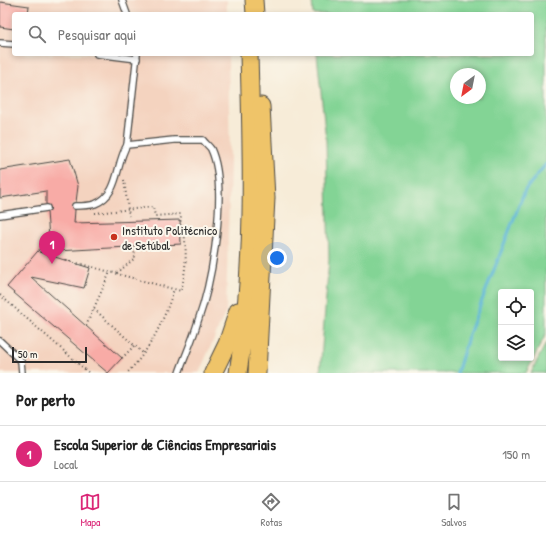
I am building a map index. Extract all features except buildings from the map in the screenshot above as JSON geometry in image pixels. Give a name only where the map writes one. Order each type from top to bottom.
[{"type":"main road","points":[[247,0],[248,12]]},
{"type":"main road","points":[[254,0],[255,12]]},
{"type":"main road","points":[[213,373],[232,332],[242,292],[248,180],[250,88],[255,56]]},
{"type":"main road","points":[[247,373],[256,302],[260,225],[255,56]]},
{"type":"main road","points":[[255,56],[266,198],[257,373]]},
{"type":"main road","points":[[238,373],[245,318],[251,235],[250,88]]},
{"type":"lane","points":[[122,0],[126,12]]},
{"type":"lane","points":[[0,43],[12,44]]},
{"type":"lane","points":[[75,206],[95,204],[112,192],[122,154],[127,145],[137,56]]},
{"type":"lane","points":[[127,145],[174,140],[203,140],[211,149],[216,169],[219,193],[210,275],[199,320],[179,373]]},
{"type":"lane","points":[[0,215],[47,208]]},
{"type":"lane","points":[[0,341],[21,361],[22,373]]},
{"type":"path","points":[[117,173],[123,174],[129,216]]},
{"type":"path","points":[[70,261],[181,291],[186,264],[184,232],[180,231],[181,214],[155,216],[153,207],[90,213]]},
{"type":"path","points":[[116,273],[135,258],[134,246]]},
{"type":"path","points":[[86,326],[110,272]]},
{"type":"path","points":[[127,373],[144,354],[165,318],[174,289]]},
{"type":"path","points":[[0,295],[89,373]]},
{"type":"path","points":[[94,309],[144,354]]},
{"type":"path","points":[[122,358],[135,345]]},
{"type":"shaded area","name":"Instituto Politécnico de Setúbal","points":[[0,0],[227,0],[227,12],[12,12],[12,56],[228,56],[230,162],[226,311],[199,373],[0,373]]},
{"type":"green space","points":[[312,0],[546,0],[546,334],[534,357],[534,289],[498,289],[498,361],[532,361],[526,373],[320,373],[329,259],[326,140],[317,56],[534,56],[534,12],[313,12]]},
{"type":"green space","points":[[546,343],[546,373],[531,373]]},
{"type":"waterway","points":[[457,373],[469,334],[525,190],[546,164]]},
{"type":"place","name":"Instituto Politécnico de Setúbal","points":[[114,237]]},
{"type":"place","name":"Escola Superior de Ciências Empresariais","points":[[52,264]]}]
